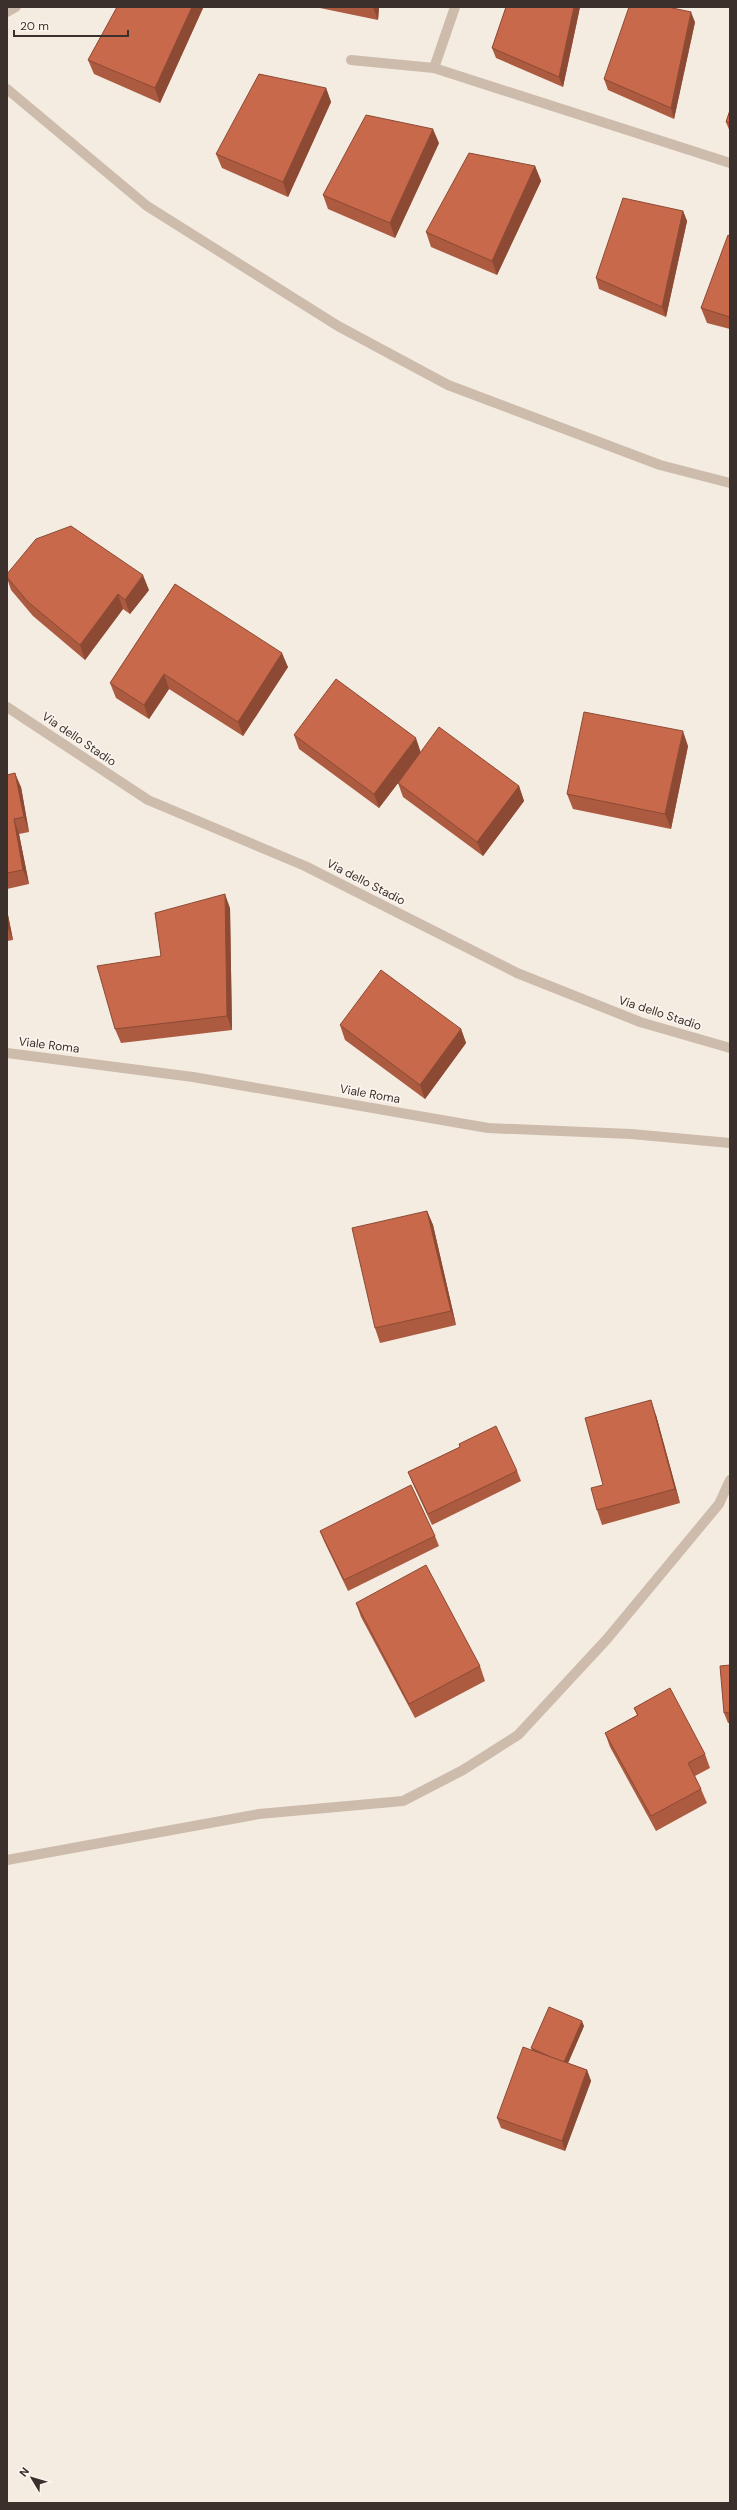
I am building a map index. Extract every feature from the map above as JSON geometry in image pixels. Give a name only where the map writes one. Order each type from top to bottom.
[{"type":"street","points":[[7,12],[16,7]]},
{"type":"street","points":[[434,68],[455,7]]},
{"type":"street","points":[[351,60],[434,68],[730,163]]},
{"type":"street","points":[[7,89],[147,206],[338,326],[448,385],[660,465],[730,483]]},
{"type":"street","name":"Via dello Stadio","points":[[7,707],[148,800],[305,866],[517,973],[640,1022],[730,1048]]},
{"type":"street","name":"Viale Roma","points":[[7,1053],[193,1077],[488,1128],[631,1134],[730,1143]]},
{"type":"street","points":[[7,1860],[260,1814],[402,1801],[463,1770],[518,1735],[607,1639],[719,1504],[730,1480]]},
{"type":"building","points":[[117,7],[192,7],[155,88],[88,60]]},
{"type":"building","points":[[506,7],[574,7],[559,77],[492,48]]},
{"type":"building","points":[[629,7],[668,7],[691,12],[671,108],[604,79]]},
{"type":"building","points":[[259,74],[326,88],[283,182],[216,154]]},
{"type":"building","points":[[730,110],[730,123],[726,122]]},
{"type":"building","points":[[366,115],[433,129],[390,223],[323,195]]},
{"type":"building","points":[[469,153],[535,166],[492,261],[426,232]]},
{"type":"building","points":[[623,198],[683,211],[662,307],[596,278]]},
{"type":"building","points":[[728,235],[730,236],[730,317],[701,308]]},
{"type":"building","points":[[71,526],[143,575],[125,600],[118,594],[80,645],[28,602],[7,577],[7,574],[36,539]]},
{"type":"building","points":[[175,584],[282,653],[238,722],[164,674],[144,705],[110,683]]},
{"type":"building","points":[[336,679],[416,738],[374,794],[294,735]]},
{"type":"building","points":[[584,712],[683,731],[665,814],[567,794]]},
{"type":"building","points":[[439,727],[519,786],[477,842],[398,783]]},
{"type":"building","points":[[15,773],[24,817],[14,819],[23,870],[7,873],[7,775]]},
{"type":"building","points":[[225,894],[227,1016],[115,1029],[97,966],[161,956],[155,913]]},
{"type":"building","points":[[381,970],[461,1029],[420,1085],[340,1025]]},
{"type":"building","points":[[427,1211],[451,1311],[375,1328],[352,1228]]},
{"type":"building","points":[[651,1400],[675,1489],[597,1510],[591,1488],[603,1485],[585,1418]]},
{"type":"building","points":[[496,1426],[517,1471],[428,1514],[408,1472],[460,1447],[459,1444]]},
{"type":"building","points":[[411,1485],[435,1536],[344,1580],[320,1531]]},
{"type":"building","points":[[426,1565],[480,1666],[409,1704],[356,1603]]},
{"type":"building","points":[[730,1665],[730,1712],[724,1713],[720,1666]]},
{"type":"building","points":[[670,1688],[705,1754],[688,1763],[701,1789],[651,1816],[605,1733],[638,1715],[634,1708]]},
{"type":"building","points":[[549,2007],[582,2021],[564,2062],[531,2048]]},
{"type":"building","points":[[523,2047],[587,2070],[562,2141],[497,2118]]}]
